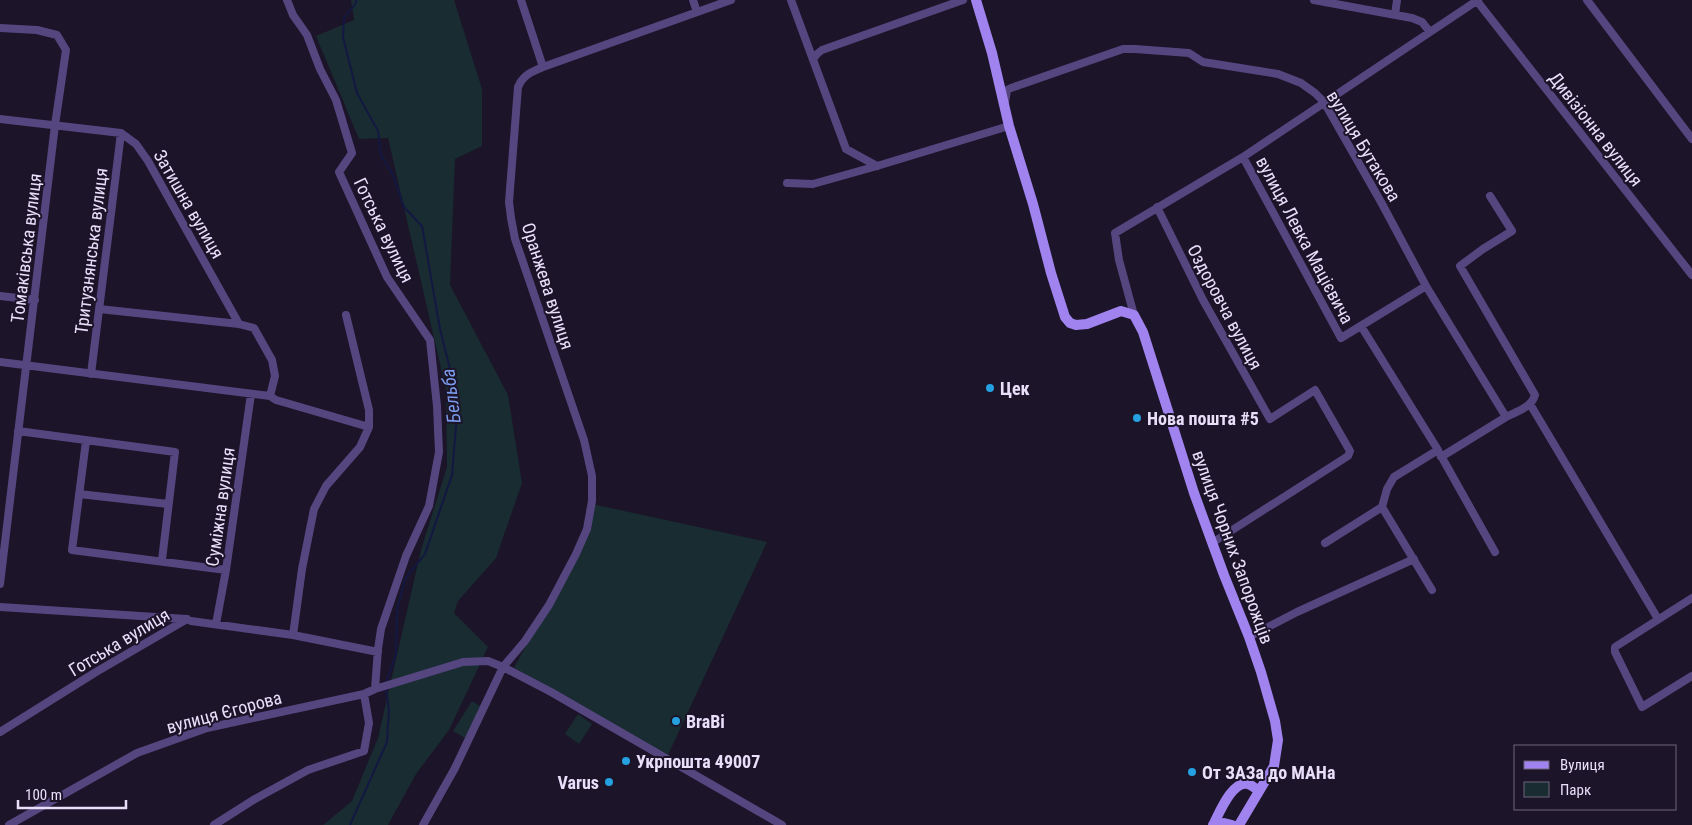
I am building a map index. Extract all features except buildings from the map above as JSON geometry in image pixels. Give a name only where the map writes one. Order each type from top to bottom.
[{"type":"street","name":"Готська вулиця","points":[[287,0],[293,15],[307,35],[320,69],[336,100],[352,153],[339,172],[387,277],[430,340],[437,406],[439,452],[429,506],[406,556],[381,629],[378,652],[378,689]]},
{"type":"street","points":[[521,0],[543,66]]},
{"type":"street","points":[[693,0],[697,12]]},
{"type":"street","name":"Оранжева вулиця","points":[[423,825],[455,768],[503,666],[525,641],[549,605],[587,529],[592,501],[592,476],[584,440],[515,239],[510,218],[509,202],[518,88],[526,74],[543,66],[730,0]]},
{"type":"street","points":[[791,0],[846,149],[877,166]]},
{"type":"street","points":[[814,59],[822,50],[869,35],[963,0]]},
{"type":"street","points":[[976,0],[992,53],[1008,126],[1033,204],[1065,317],[1070,323],[1076,325],[1087,324],[1121,311],[1134,314]]},
{"type":"street","points":[[1314,0],[1412,18],[1422,22],[1430,32]]},
{"type":"street","points":[[1395,15],[1397,0]]},
{"type":"street","points":[[1157,207],[1243,156],[1478,0]]},
{"type":"street","name":"Дивізіонна вулиця","points":[[1478,0],[1692,275]]},
{"type":"street","points":[[1587,0],[1692,139]]},
{"type":"street","name":"Томаківська вулиця","points":[[0,28],[37,30],[57,35],[66,50],[3,540],[0,584]]},
{"type":"street","name":"вулиця Бутакова","points":[[1005,107],[1007,90],[1011,88],[1123,49],[1189,53],[1203,62],[1278,74],[1301,83],[1324,102],[1426,286],[1506,417]]},
{"type":"street","points":[[0,119],[121,133]]},
{"type":"street","points":[[786,183],[813,184],[1008,126]]},
{"type":"street","name":"Тритузнянська вулиця","points":[[91,374],[121,133]]},
{"type":"street","name":"Затишна вулиця","points":[[121,133],[136,144],[148,161],[239,324]]},
{"type":"street","name":"вулиця Левка Мацієвича","points":[[1243,156],[1342,338],[1361,326],[1440,454],[1495,552]]},
{"type":"street","points":[[1325,544],[1382,507],[1387,489],[1394,477],[1470,441],[1506,417],[1530,404],[1535,395],[1460,266],[1483,249],[1512,232],[1490,196]]},
{"type":"street","name":"вулиця Чорних Запорожців","points":[[1157,207],[1115,233],[1119,260],[1134,314],[1143,332],[1194,494],[1249,637],[1272,710],[1278,740],[1274,766],[1238,825]]},
{"type":"street","name":"Оздоровча вулиця","points":[[1157,207],[1203,300],[1270,419],[1315,390],[1350,451],[1350,453],[1212,543]]},
{"type":"street","points":[[1361,326],[1426,286]]},
{"type":"street","points":[[0,296],[35,300]]},
{"type":"street","points":[[99,309],[239,324],[254,328],[272,360],[275,376],[270,396]]},
{"type":"street","points":[[293,635],[302,568],[314,508],[326,486],[360,447],[369,427],[370,410],[346,315]]},
{"type":"street","points":[[0,362],[270,396],[276,400],[369,427]]},
{"type":"street","name":"Суміжна вулиця","points":[[216,624],[226,570],[251,394]]},
{"type":"street","points":[[1530,404],[1658,619]]},
{"type":"street","points":[[18,431],[175,452],[162,560]]},
{"type":"street","points":[[86,441],[72,550],[162,560],[226,570]]},
{"type":"street","points":[[79,494],[168,504]]},
{"type":"street","points":[[1382,507],[1432,590]]},
{"type":"street","points":[[1249,637],[1297,612],[1414,559]]},
{"type":"street","points":[[1692,598],[1615,647],[1614,652],[1642,707],[1692,676]]},
{"type":"street","points":[[0,607],[187,619]]},
{"type":"street","name":"Готська вулиця","points":[[0,732],[96,672],[187,619],[293,635],[378,652]]},
{"type":"street","name":"вулиця Єгорова","points":[[9,825],[137,753],[207,728],[364,694],[463,662],[488,661],[503,666],[551,692],[782,825]]},
{"type":"street","points":[[214,825],[255,799],[308,770],[364,751],[369,723],[364,694]]},
{"type":"street","points":[[1213,825],[1235,787],[1248,784],[1258,790]]},
{"type":"street","points":[[1218,825],[1224,823],[1232,825]]},
{"type":"green space","points":[[351,0],[454,0],[482,89],[482,146],[455,159],[450,285],[508,395],[522,483],[496,558],[458,601],[454,613],[488,647],[449,730],[416,774],[388,825],[323,825],[352,801],[378,738],[421,550],[447,467],[446,390],[388,138],[359,139],[316,36],[354,20]]},
{"type":"green space","points":[[592,504],[767,542],[668,755],[514,668],[577,550]]},
{"type":"green space","points":[[472,701],[483,708],[465,738],[453,731]]},
{"type":"green space","points":[[578,714],[592,724],[579,744],[565,734]]},
{"type":"waterway","name":"Бельба","points":[[356,0],[356,3],[344,18],[343,37],[357,93],[378,131],[381,155],[394,177],[404,207],[422,226],[440,329],[452,377],[457,414],[452,475],[425,554],[405,579],[397,610],[396,654],[386,683]]},
{"type":"waterway","name":"Бельба","points":[[350,825],[387,742],[389,710],[386,688]]},
{"type":"place","name":"Цек","points":[[990,388]]},
{"type":"place","name":"Нова пошта #5","points":[[1137,418]]},
{"type":"place","name":"BraBi","points":[[676,721]]},
{"type":"place","name":"Укрпошта 49007","points":[[626,761]]},
{"type":"place","name":"От ЗАЗа до МАНа","points":[[1192,772]]},
{"type":"place","name":"Varus","points":[[609,782]]}]
